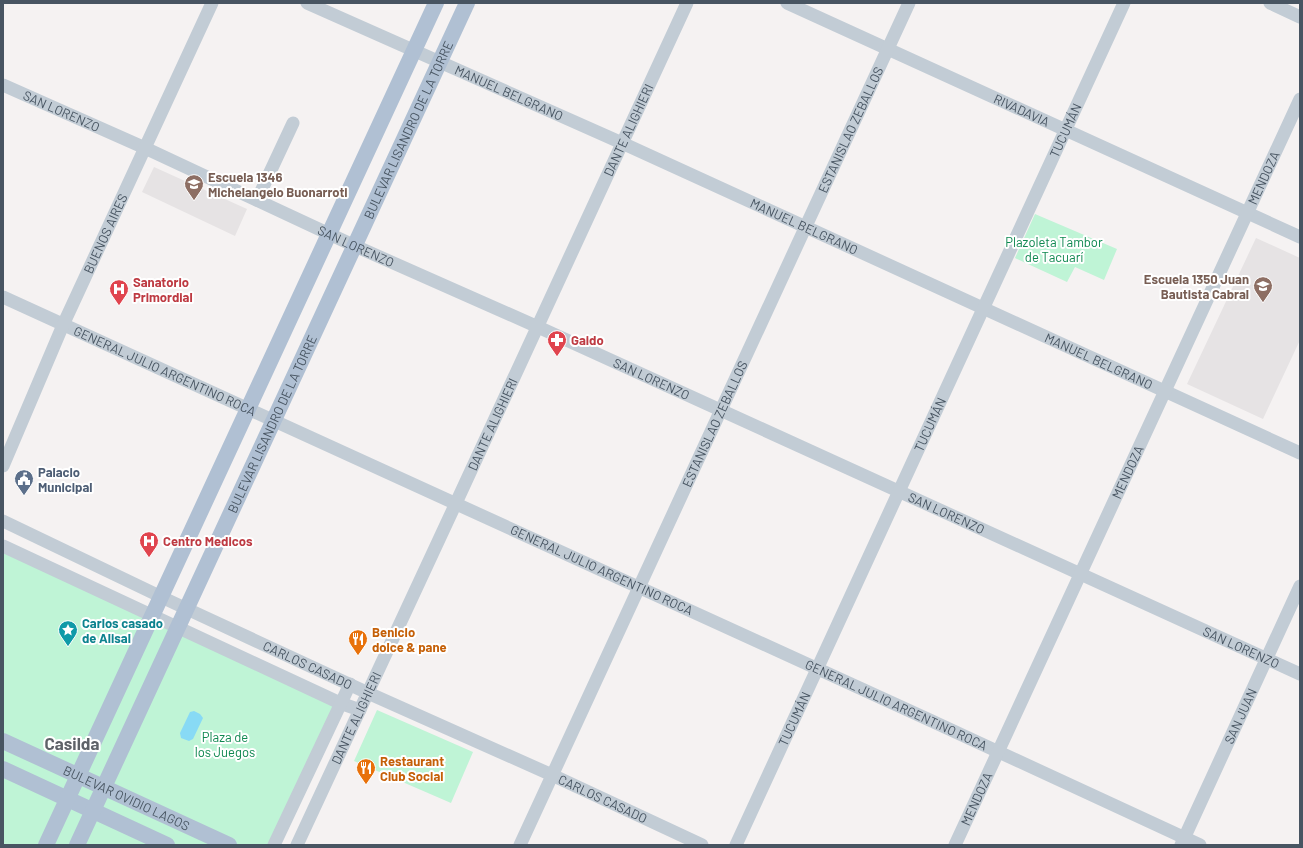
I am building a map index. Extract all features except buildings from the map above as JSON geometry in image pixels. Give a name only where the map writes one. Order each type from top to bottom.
[{"type":"main road","points":[[46,845],[436,3]]},
{"type":"main road","name":"BULEVAR LISANDRO DE LA TORRE","points":[[77,845],[468,3]]},
{"type":"main road","name":"BULEVAR OVIDIO LAGOS","points":[[3,741],[229,845]]},
{"type":"main road","name":"BULEVAR OVIDIO LAGOS","points":[[3,769],[167,845]]},
{"type":"street","name":"BUENOS AIRES","points":[[3,466],[63,324],[212,3]]},
{"type":"street","name":"MANUEL BELGRANO","points":[[307,3],[622,143],[1300,453]]},
{"type":"street","name":"DANTE ALIGHIERI","points":[[297,845],[687,3]]},
{"type":"street","name":"RIVADAVIA","points":[[787,3],[1300,237]]},
{"type":"street","name":"ESTANISLAO ZEBALLOS","points":[[520,845],[909,3]]},
{"type":"street","name":"TUCUMÁN","points":[[736,845],[1124,3]]},
{"type":"street","points":[[1270,3],[1300,17]]},
{"type":"street","name":"SAN LORENZO","points":[[3,85],[145,148],[355,246],[538,327],[1300,674]]},
{"type":"street","name":"MENDOZA","points":[[955,845],[1300,99]]},
{"type":"street","points":[[257,200],[293,123]]},
{"type":"street","name":"GENERAL JULIO ARGENTINO ROCA","points":[[3,297],[999,752],[1183,841],[1200,845]]},
{"type":"street","name":"CARLOS CASADO","points":[[3,521],[368,693],[552,775],[702,845]]},
{"type":"street","name":"CARLOS CASADO","points":[[3,546],[340,703],[360,710]]},
{"type":"street","name":"SAN JUAN","points":[[1183,841],[1300,586]]},
{"type":"street","name":"DANTE ALIGHIERI","points":[[274,845],[350,684]]},
{"type":"shaded area","name":"Escuela 1346 Michelangelo Buonarroti","points":[[154,167],[247,209],[235,236],[142,192]]},
{"type":"shaded area","name":"Escuela 1350 Juan Bautista Cabral","points":[[1256,238],[1300,258],[1300,340],[1263,419],[1187,384]]},
{"type":"green space","name":"Plazoleta Tambor de Tacuarí","points":[[1035,214],[1117,249],[1104,280],[1075,267],[1067,282],[1015,258]]},
{"type":"green space","name":"Plaza de los Juegos","points":[[3,551],[335,705],[270,845],[3,845]]},
{"type":"green space","points":[[377,710],[473,752],[451,803],[354,761]]},
{"type":"water","points":[[194,711],[200,714],[203,718],[193,739],[189,741],[181,738],[180,733],[190,712]]},
{"type":"place","name":"Escuela 1346 Michelangelo Buonarroti","points":[[194,201]]},
{"type":"place","name":"Escuela 1350 Juan Bautista Cabral","points":[[1263,303]]},
{"type":"place","name":"Sanatorio Primordial","points":[[119,306]]},
{"type":"place","name":"Gaido","points":[[557,357]]},
{"type":"place","name":"Palacio Municipal","points":[[24,496]]},
{"type":"place","name":"Centro Medicos","points":[[149,558]]},
{"type":"place","name":"Carlos casado de Alisal","points":[[68,647]]},
{"type":"place","name":"Benicio dolce & pane","points":[[358,656]]},
{"type":"place","name":"Restaurant Club Social","points":[[366,785]]},
{"type":"district","name":"Casilda","points":[[72,744]]}]
